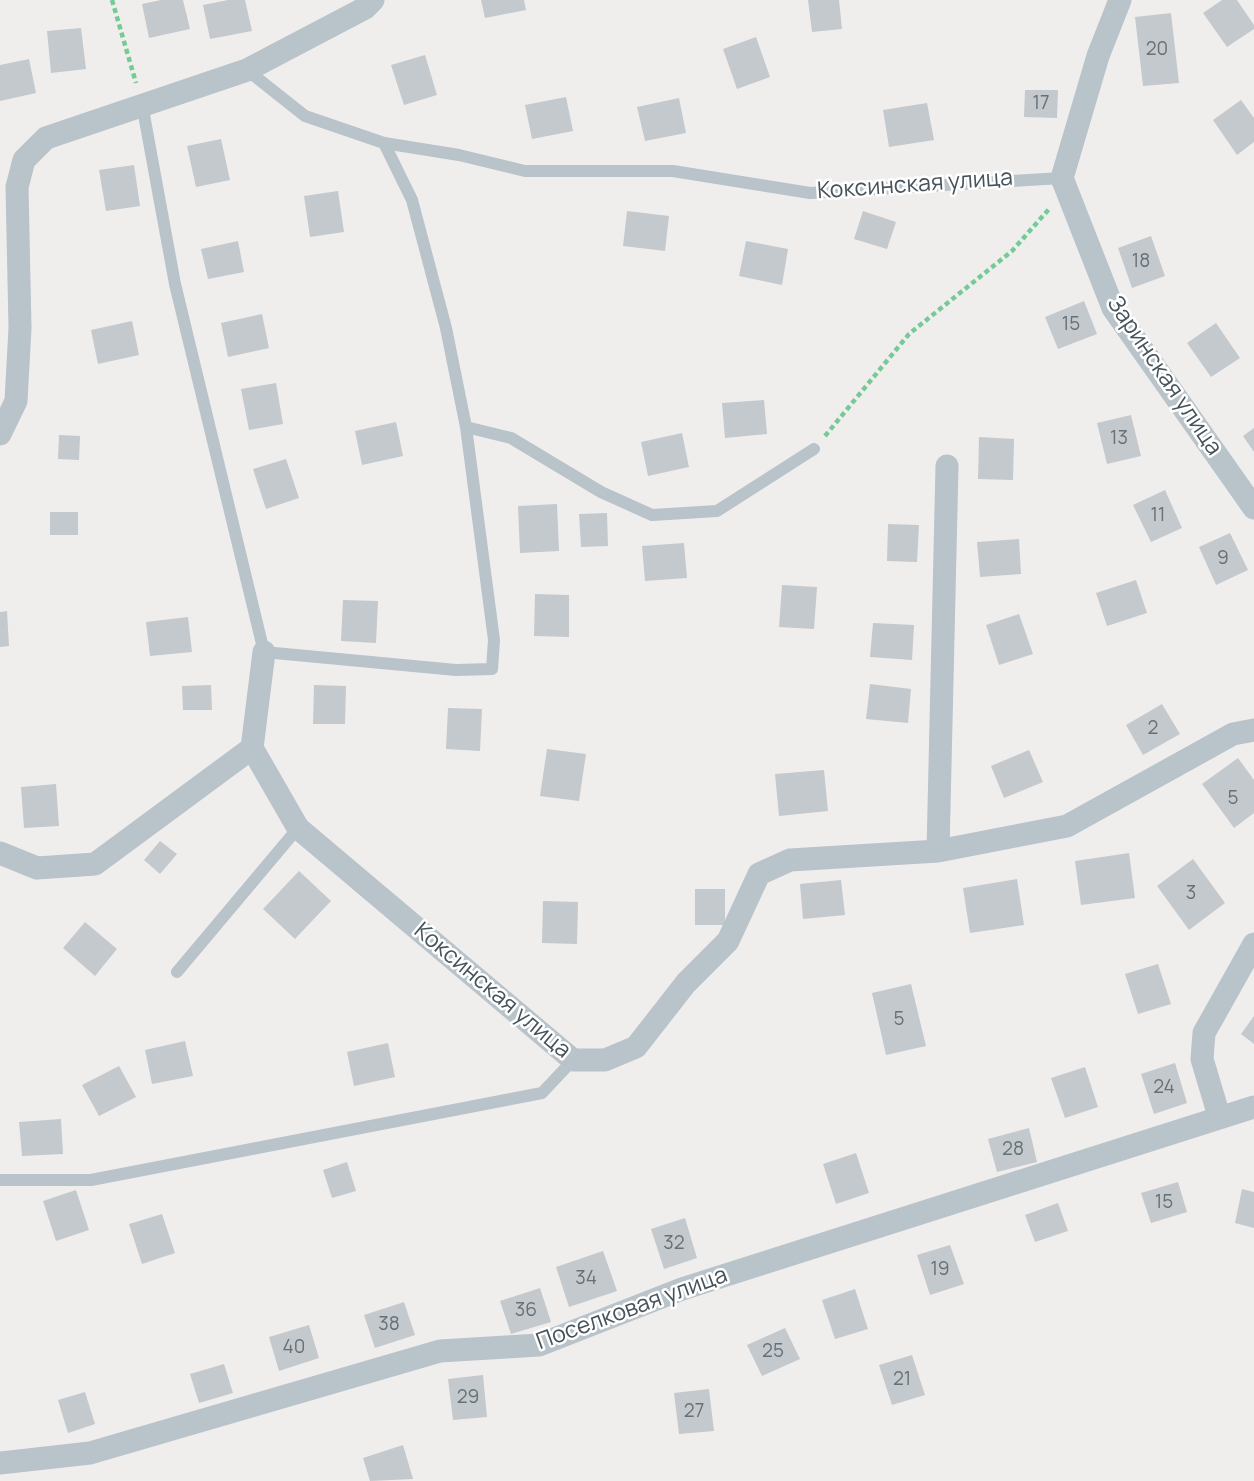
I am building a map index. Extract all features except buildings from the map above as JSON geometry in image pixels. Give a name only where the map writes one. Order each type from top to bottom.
[{"type":"street","points":[[0,434],[16,401],[20,328],[16,187],[24,160],[46,138],[247,70],[365,8],[373,0]]},
{"type":"street","points":[[1064,184],[1098,56],[1120,0]]},
{"type":"street","name":"Заринская улица","points":[[1064,184],[1113,308],[1254,508]]},
{"type":"street","points":[[938,851],[947,466]]},
{"type":"street","points":[[0,853],[37,868],[95,864],[252,748],[264,652]]},
{"type":"street","name":"Коксинская улица","points":[[252,748],[298,828],[573,1060],[605,1060],[636,1047],[686,983],[728,941],[759,874],[790,860],[938,851],[1067,826],[1233,734],[1254,730]]},
{"type":"street","points":[[1219,1116],[1202,1059],[1204,1033],[1254,944]]},
{"type":"street","name":"Поселковая улица","points":[[0,1463],[90,1453],[440,1351],[539,1345],[682,1289],[1254,1107]]},
{"type":"lane","name":"Коксинская улица","points":[[247,70],[305,116],[384,143],[459,155],[525,171],[673,171],[810,193],[1064,184]]},
{"type":"lane","points":[[142,104],[175,284],[264,652],[456,670],[492,668],[494,640],[466,427],[446,328],[412,200],[384,143]]},
{"type":"lane","points":[[466,427],[511,438],[601,492],[652,515],[717,510],[814,449]]},
{"type":"lane","points":[[177,972],[298,828]]},
{"type":"lane","points":[[0,1180],[91,1180],[541,1093],[573,1060]]},
{"type":"path","points":[[112,0],[142,104]]},
{"type":"path","points":[[814,449],[909,334],[1012,251],[1064,184]]}]
